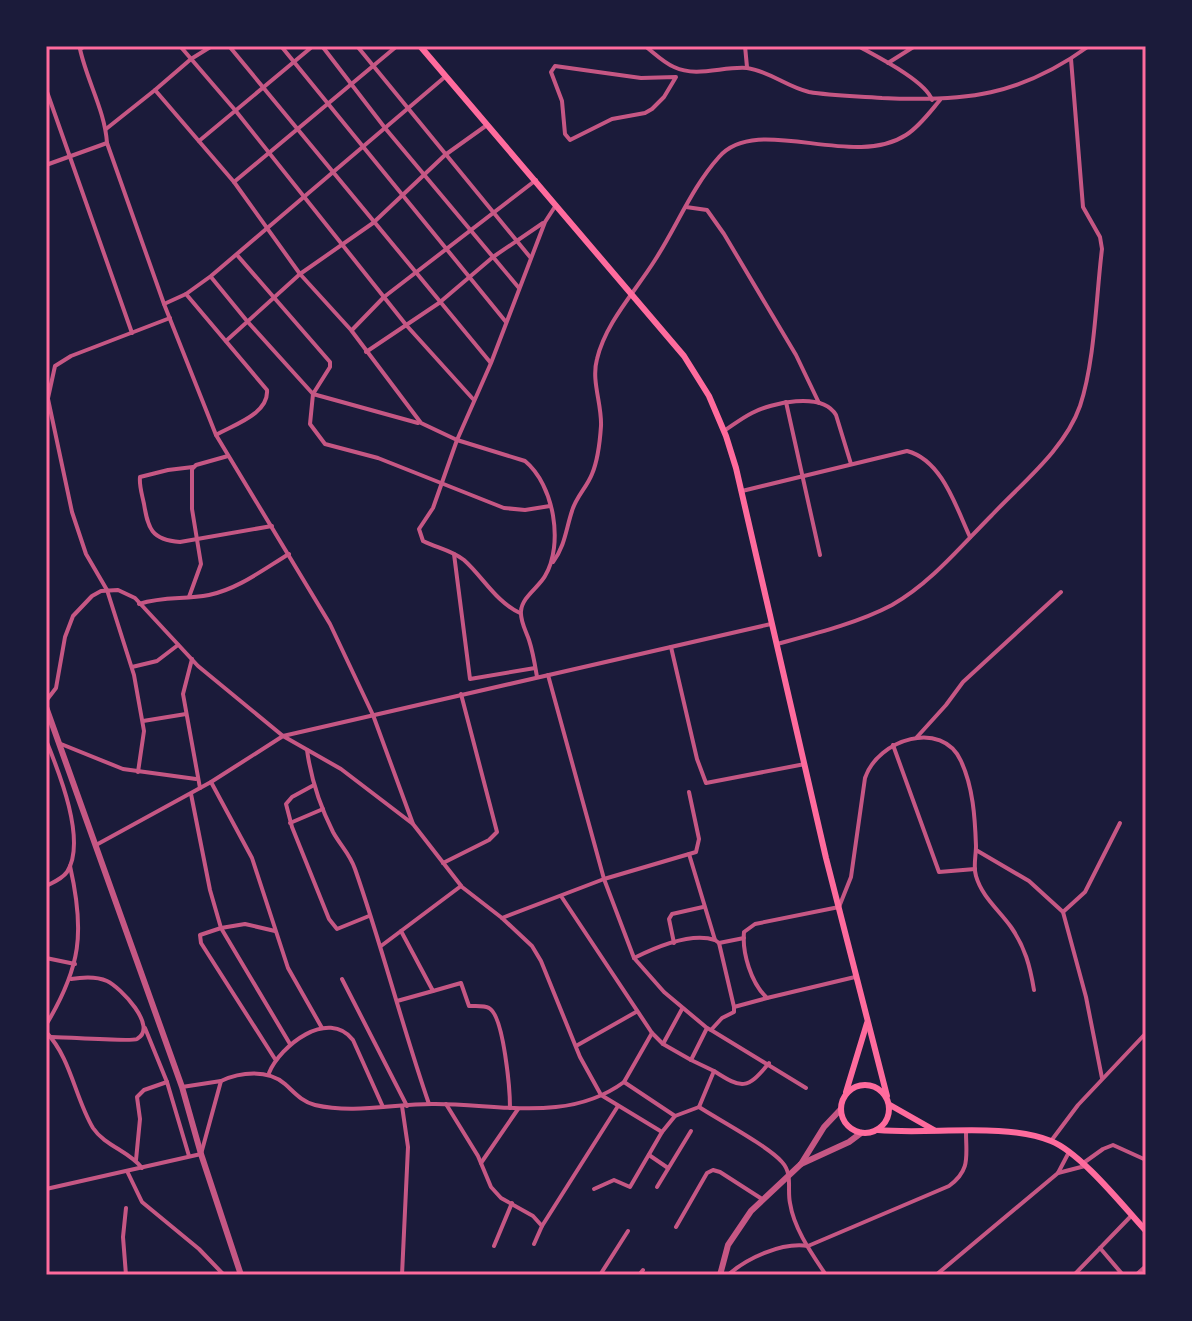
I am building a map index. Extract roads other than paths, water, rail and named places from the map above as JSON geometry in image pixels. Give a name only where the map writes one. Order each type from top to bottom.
[{"type":"main road","points":[[420,46],[684,356],[709,396],[724,431],[742,491],[839,907],[890,1105],[887,1120],[878,1130]]},
{"type":"main road","points":[[867,1023],[841,1109],[847,1125],[861,1133],[878,1130],[966,1132],[1051,1141],[1084,1165],[1146,1231]]},
{"type":"main road","points":[[844,1097],[861,1084],[876,1086],[887,1096]]},
{"type":"main road","points":[[890,1105],[938,1131]]},
{"type":"street","points":[[180,46],[235,110],[407,326],[473,399]]},
{"type":"street","points":[[106,129],[191,59],[212,46]]},
{"type":"street","points":[[229,46],[491,363]]},
{"type":"street","points":[[281,46],[506,322]]},
{"type":"street","points":[[199,141],[313,46]]},
{"type":"street","points":[[322,46],[385,128],[519,288]]},
{"type":"street","points":[[357,46],[531,258]]},
{"type":"street","points":[[234,182],[397,46]]},
{"type":"street","points":[[645,46],[680,69],[700,72],[747,68],[764,72],[806,91],[932,100],[1024,84],[1089,46]]},
{"type":"street","points":[[745,46],[747,68]]},
{"type":"street","points":[[858,46],[929,92],[932,100]]},
{"type":"street","points":[[888,63],[915,46]]},
{"type":"street","points":[[81,47],[85,71],[106,129],[107,143],[164,304],[216,435],[330,624],[373,715],[413,824]]},
{"type":"street","points":[[777,644],[823,632],[892,605],[940,568],[1064,436],[1079,407],[1086,380],[1102,249],[1100,237],[1083,207],[1071,59]]},
{"type":"street","points":[[555,66],[641,78],[676,77],[664,97],[645,113],[619,117],[573,139],[567,138],[562,101],[551,72],[555,66]]},
{"type":"street","points":[[164,304],[186,294],[237,255],[446,76]]},
{"type":"street","points":[[46,89],[132,333]]},
{"type":"street","points":[[155,90],[234,182],[300,274],[351,330],[421,423]]},
{"type":"street","points":[[537,677],[520,613],[525,599],[539,586],[563,545],[575,502],[594,468],[601,424],[597,360],[619,312],[633,294],[699,183],[728,148],[756,140],[849,148],[877,146],[907,135],[940,100]]},
{"type":"street","points":[[226,341],[300,274],[373,223],[445,155],[487,125]]},
{"type":"street","points":[[46,165],[107,143]]},
{"type":"street","points":[[351,330],[384,297],[536,180]]},
{"type":"street","points":[[520,613],[504,603],[454,554],[427,543],[419,534],[420,526],[433,508],[473,399],[491,363],[545,222],[556,205]]},
{"type":"street","points":[[686,207],[707,210],[718,225],[796,355],[819,403]]},
{"type":"street","points":[[365,352],[439,303],[493,257],[545,222]]},
{"type":"street","points":[[237,255],[330,362],[313,394],[310,424],[325,444],[378,458],[493,505],[512,510],[550,506]]},
{"type":"street","points":[[211,276],[313,394],[421,423],[457,440],[525,461],[540,479],[550,506],[555,537],[552,564]]},
{"type":"street","points":[[186,294],[262,383],[268,395],[260,409],[216,435]]},
{"type":"street","points":[[138,772],[144,744],[143,721],[132,667],[107,590],[86,554],[72,512],[47,400],[55,366],[71,356],[170,318]]},
{"type":"street","points":[[724,431],[753,412],[786,402],[819,403],[833,409],[851,464]]},
{"type":"street","points":[[786,402],[820,555]]},
{"type":"street","points":[[742,491],[902,451],[914,453],[927,459],[948,491],[970,537]]},
{"type":"street","points":[[228,456],[193,467],[145,474],[139,479],[146,523],[152,532],[175,542],[272,526]]},
{"type":"street","points":[[189,597],[201,564],[191,488],[193,467]]},
{"type":"street","points":[[139,604],[161,597],[189,597],[223,591],[289,554]]},
{"type":"street","points":[[454,554],[470,679],[535,668]]},
{"type":"street","points":[[241,1275],[182,1087],[46,704],[56,688],[65,637],[73,616],[87,599],[107,590],[118,590],[139,604],[192,659],[283,736],[341,769],[413,824],[461,886],[532,946],[541,961],[575,1047],[601,1095],[662,1132]]},
{"type":"street","points":[[767,998],[754,983],[744,938],[747,928],[839,907],[851,877],[869,763],[893,745],[917,737],[963,682],[1061,592]]},
{"type":"street","points":[[94,846],[191,794],[283,736],[771,624]]},
{"type":"street","points":[[132,667],[157,661],[178,645]]},
{"type":"street","points":[[671,647],[697,759],[706,783],[805,764]]},
{"type":"street","points":[[192,659],[184,688],[196,779],[200,788]]},
{"type":"street","points":[[548,675],[604,879],[634,958],[682,1009],[806,1088]]},
{"type":"street","points":[[443,863],[493,838],[497,832],[461,694]]},
{"type":"street","points":[[143,721],[186,714]]},
{"type":"street","points":[[917,737],[942,743],[959,756],[972,799],[975,869],[984,894],[1010,925],[1024,948],[1034,990]]},
{"type":"street","points":[[46,740],[73,828],[75,846],[70,866],[61,878],[46,886]]},
{"type":"street","points":[[59,743],[107,764],[138,772],[196,779]]},
{"type":"street","points":[[893,745],[939,872],[975,869]]},
{"type":"street","points":[[307,750],[314,785],[323,809],[354,865],[429,1104]]},
{"type":"street","points":[[211,782],[252,858],[288,968],[322,1028]]},
{"type":"street","points":[[314,785],[288,800],[290,823],[333,926],[341,928],[370,915]]},
{"type":"street","points":[[502,918],[604,879],[696,852],[699,839],[689,792]]},
{"type":"street","points":[[191,794],[210,890],[221,928],[290,1044]]},
{"type":"street","points":[[290,823],[323,809]]},
{"type":"street","points":[[1063,912],[1085,892],[1120,823]]},
{"type":"street","points":[[976,850],[1029,881],[1063,912],[1086,997],[1102,1078]]},
{"type":"street","points":[[689,854],[734,1007],[734,1012],[709,1029],[691,1060]]},
{"type":"street","points":[[46,1025],[71,979],[75,964],[79,918],[70,866]]},
{"type":"street","points":[[381,946],[461,886]]},
{"type":"street","points":[[561,896],[636,1012],[663,1044],[736,1085],[742,1086],[754,1080],[769,1063]]},
{"type":"street","points":[[674,943],[669,919],[672,914],[703,907]]},
{"type":"street","points":[[275,931],[245,924],[202,933],[199,939],[275,1059]]},
{"type":"street","points":[[401,931],[433,991]]},
{"type":"street","points":[[634,958],[674,943],[709,938],[717,942],[744,938]]},
{"type":"street","points":[[46,958],[75,964]]},
{"type":"street","points":[[734,1007],[856,977]]},
{"type":"street","points":[[71,979],[96,978],[116,986],[136,1009],[167,1082],[189,1156]]},
{"type":"street","points":[[342,979],[405,1106],[408,1147],[402,1275]]},
{"type":"street","points":[[397,1001],[461,983],[469,1006],[486,1007],[492,1011],[497,1019],[506,1062],[510,1108]]},
{"type":"street","points":[[663,1044],[682,1009]]},
{"type":"street","points":[[575,1047],[636,1012]]},
{"type":"street","points":[[51,1037],[132,1041],[142,1036],[144,1026]]},
{"type":"street","points":[[268,1074],[275,1059],[290,1044],[322,1028],[344,1031],[368,1069],[383,1107]]},
{"type":"street","points":[[46,1032],[96,1131],[136,1160],[142,1168]]},
{"type":"street","points":[[182,1087],[221,1081],[236,1075],[268,1074],[314,1104],[338,1108],[446,1104],[545,1110],[601,1095],[624,1082],[652,1033]]},
{"type":"street","points":[[1051,1141],[1078,1105],[1146,1033]]},
{"type":"street","points":[[594,1189],[614,1180],[630,1187],[662,1132],[675,1116],[699,1107],[714,1071]]},
{"type":"street","points":[[201,1154],[221,1081]]},
{"type":"street","points":[[136,1160],[140,1119],[137,1097],[144,1090],[167,1082]]},
{"type":"street","points":[[624,1082],[675,1116]]},
{"type":"street","points":[[446,1104],[481,1163],[491,1187],[501,1198],[533,1216],[542,1226]]},
{"type":"street","points":[[534,1244],[542,1226],[618,1106]]},
{"type":"street","points":[[699,1107],[777,1158],[790,1176],[791,1210],[826,1275]]},
{"type":"street","points":[[481,1163],[518,1109]]},
{"type":"street","points":[[720,1275],[728,1245],[762,1199],[801,1164],[824,1127],[841,1109]]},
{"type":"street","points":[[657,1187],[691,1131]]},
{"type":"street","points":[[728,1275],[778,1249],[808,1246],[949,1186],[960,1178],[966,1161],[966,1132]]},
{"type":"street","points":[[801,1164],[849,1142],[861,1133]]},
{"type":"street","points":[[1058,1173],[1084,1165],[1113,1145],[1146,1160]]},
{"type":"street","points":[[936,1275],[1058,1173],[1069,1152]]},
{"type":"street","points":[[46,1189],[201,1154]]},
{"type":"street","points":[[649,1155],[668,1168]]},
{"type":"street","points":[[676,1227],[707,1173],[713,1170],[762,1199]]},
{"type":"street","points":[[127,1171],[142,1202],[199,1249],[224,1275]]},
{"type":"street","points":[[494,1246],[512,1203]]},
{"type":"street","points":[[126,1208],[123,1237],[126,1275]]},
{"type":"street","points":[[1074,1275],[1132,1215]]},
{"type":"street","points":[[600,1275],[628,1231]]},
{"type":"street","points":[[1100,1248],[1123,1275]]},
{"type":"street","points":[[1136,1275],[1146,1266]]}]
